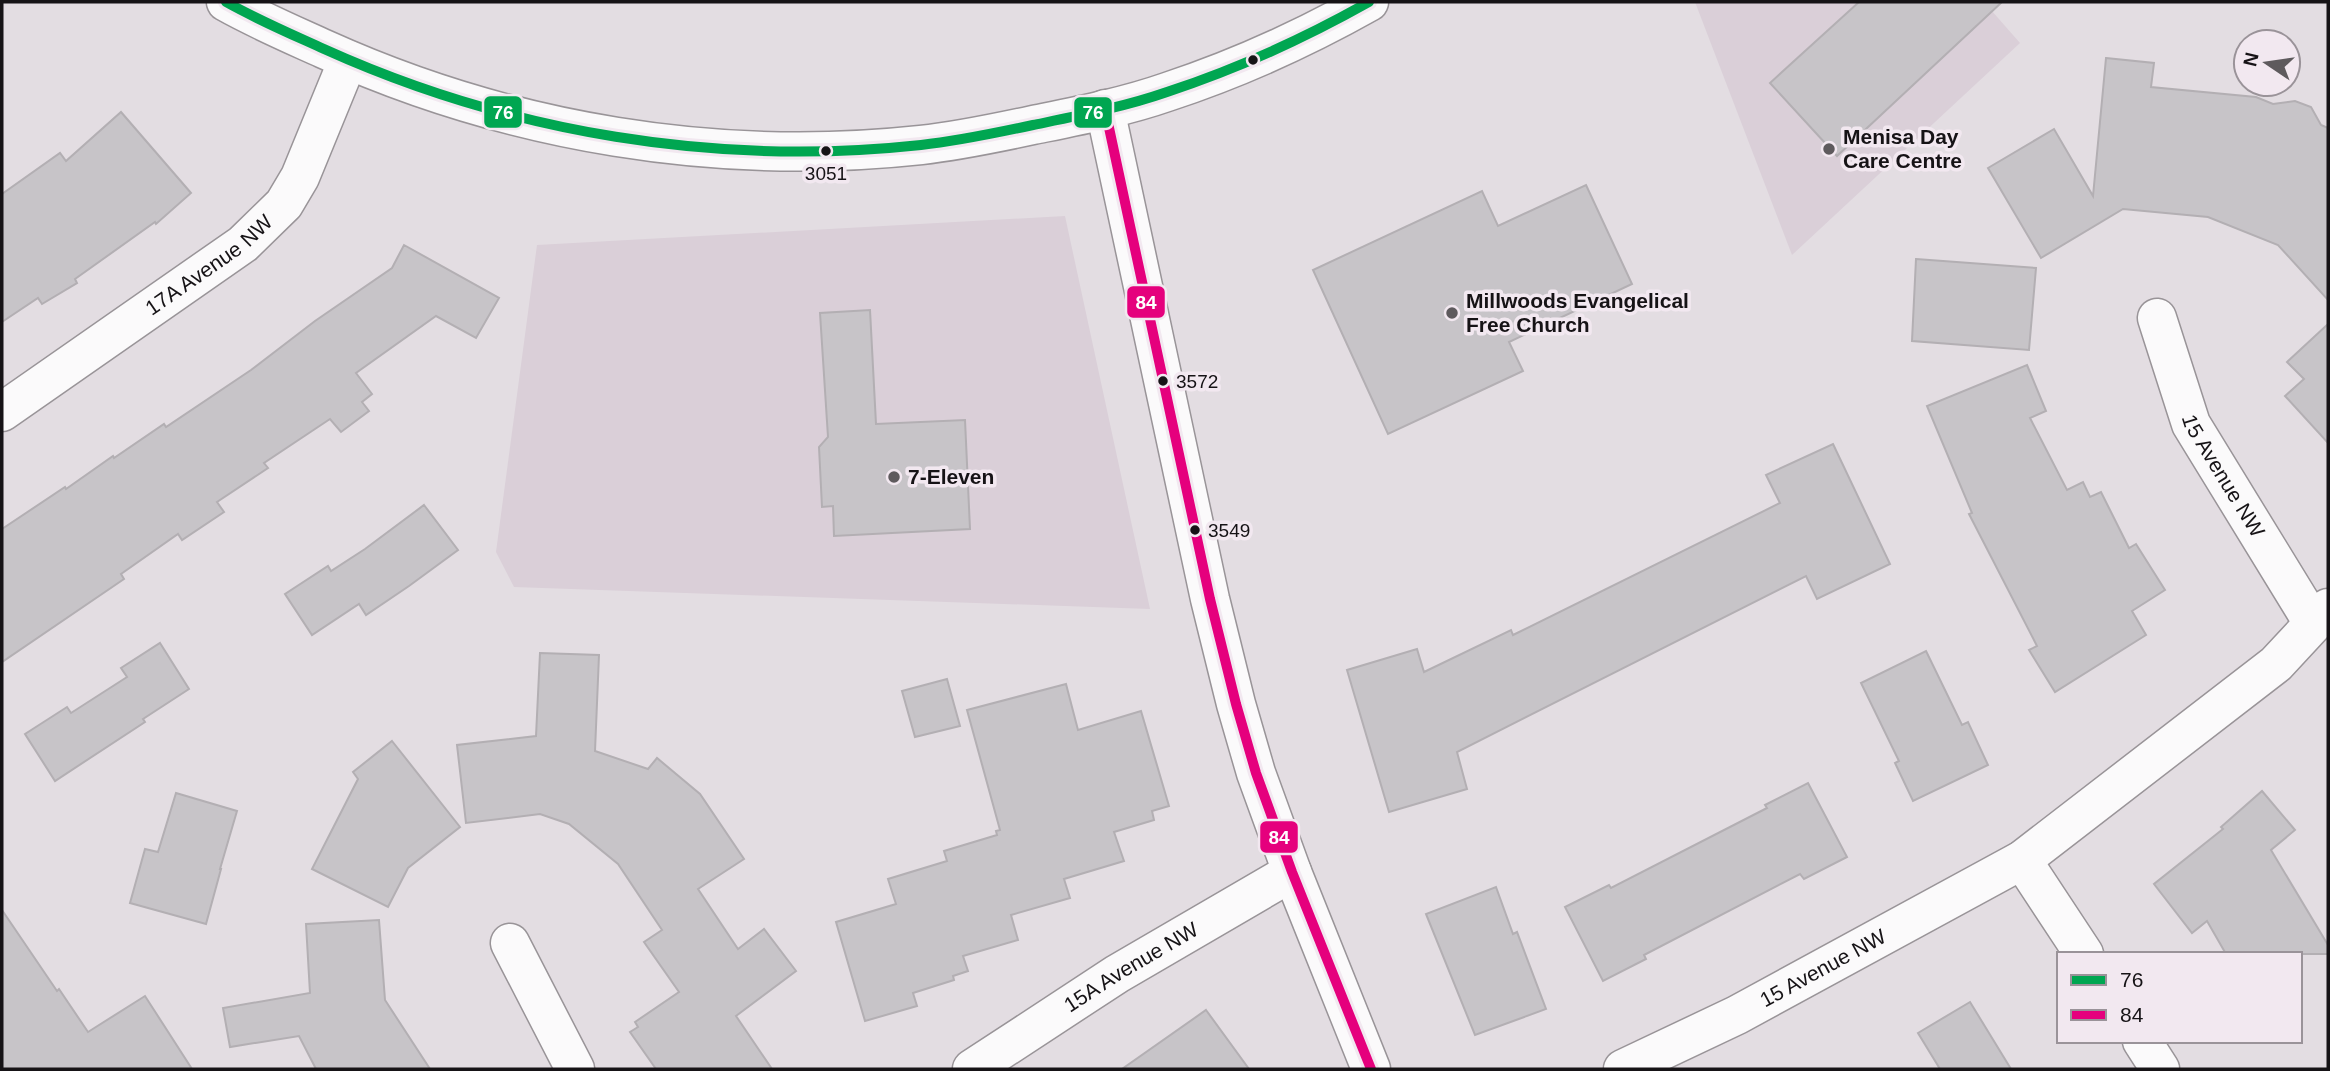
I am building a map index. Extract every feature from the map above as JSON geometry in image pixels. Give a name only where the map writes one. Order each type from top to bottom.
[{"type":"street","points":[[226,2],[348,60],[434,93],[566,129],[699,148],[750,152],[826,151],[921,145],[1105,109],[1165,93],[1233,68],[1297,40],[1369,2]]},
{"type":"street","name":"17A Avenue NW","points":[[2,412],[243,244],[268,222],[284,204],[300,177],[348,60]]},
{"type":"street","points":[[1105,109],[1217,630],[1256,773],[1371,1069]]},
{"type":"street","name":"15 Avenue NW","points":[[1623,1069],[1737,1015],[2022,860],[2276,664],[2321,615],[2191,424],[2157,318]]},
{"type":"street","points":[[2022,860],[2083,952]]},
{"type":"street","name":"15A Avenue NW","points":[[972,1069],[1117,974],[1293,872]]},
{"type":"street","points":[[510,943],[575,1069]]},
{"type":"street","points":[[2143,1043],[2160,1069]]},
{"type":"shaded area","name":"Menisa Day Care Centre","points":[[1695,2],[1984,2],[2020,43],[1792,255]]},
{"type":"shaded area","points":[[1065,216],[1150,609],[514,587],[496,552],[537,245]]},
{"type":"building","name":"Menisa Day Care Centre","points":[[1859,2],[2002,2],[1837,156],[1770,83]]},
{"type":"building","points":[[2106,58],[2154,63],[2151,87],[2232,95],[2232,98],[2258,98],[2273,104],[2295,101],[2311,107],[2321,125],[2328,128],[2328,300],[2278,245],[2208,217],[2123,209],[2041,258],[1988,168],[2054,129],[2093,196]]},
{"type":"building","points":[[121,112],[191,193],[156,224],[155,222],[75,279],[77,283],[42,304],[38,298],[2,322],[2,194],[60,153],[66,161]]},
{"type":"building","name":"Millwoods Evangelical Free Church","points":[[1586,185],[1632,284],[1509,342],[1523,371],[1388,434],[1313,270],[1482,191],[1498,226]]},
{"type":"building","points":[[404,245],[499,298],[476,338],[436,316],[356,373],[372,394],[362,402],[369,411],[341,432],[330,419],[264,463],[268,468],[217,502],[224,512],[182,540],[178,534],[121,574],[124,579],[2,662],[2,529],[164,424],[166,427],[251,370],[315,321],[392,268]]},
{"type":"building","points":[[1916,259],[2036,268],[2029,350],[1912,341]]},
{"type":"building","name":"7-Eleven","points":[[870,310],[876,424],[965,420],[970,529],[834,536],[833,506],[822,507],[819,447],[828,437],[820,313]]},
{"type":"building","points":[[2328,324],[2328,443],[2285,396],[2304,379],[2287,362]]},
{"type":"building","points":[[2027,365],[2046,411],[2030,418],[2067,490],[2083,482],[2090,497],[2101,492],[2129,548],[2136,544],[2165,590],[2132,611],[2146,635],[2055,692],[2029,650],[2037,646],[1969,514],[1972,513],[1927,406]]},
{"type":"building","points":[[1833,444],[1890,564],[1817,599],[1806,576],[1457,752],[1467,789],[1389,812],[1347,670],[1417,649],[1424,672],[1511,630],[1513,635],[1780,503],[1766,475]]},
{"type":"building","points":[[424,505],[458,550],[366,615],[359,604],[312,635],[285,594],[328,566],[331,571]]},
{"type":"building","points":[[160,643],[189,689],[143,719],[145,722],[55,781],[25,734],[67,707],[71,713],[127,677],[121,668]]},
{"type":"building","points":[[1926,651],[1962,725],[1968,722],[1988,765],[1913,801],[1895,763],[1899,761],[1861,683]]},
{"type":"building","points":[[540,653],[599,655],[595,751],[648,769],[657,758],[700,794],[744,859],[698,889],[738,949],[764,929],[796,971],[736,1016],[772,1069],[656,1069],[630,1032],[638,1027],[635,1022],[679,992],[644,942],[662,930],[618,864],[569,824],[540,814],[466,823],[457,745],[536,736]]},
{"type":"building","points":[[947,679],[960,726],[915,737],[902,691]]},
{"type":"building","points":[[1066,684],[1078,730],[1141,711],[1169,806],[1152,811],[1154,820],[1114,832],[1124,861],[1064,879],[1070,898],[1011,915],[1018,940],[963,956],[968,971],[953,976],[954,980],[913,993],[917,1006],[865,1021],[836,922],[896,904],[888,879],[947,861],[944,851],[997,835],[996,831],[1000,830],[967,710]]},
{"type":"building","points":[[392,741],[460,827],[408,868],[388,907],[312,869],[358,779],[353,772]]},
{"type":"building","points":[[1808,783],[1847,857],[1804,879],[1800,874],[1644,955],[1646,959],[1603,981],[1565,907],[1609,885],[1611,888],[1767,808],[1765,805]]},
{"type":"building","points":[[2262,791],[2295,830],[2271,850],[2328,945],[2328,954],[2225,952],[2207,921],[2192,933],[2154,884],[2223,829],[2221,827]]},
{"type":"building","points":[[176,793],[237,811],[206,924],[130,903],[145,849],[158,852]]},
{"type":"building","points":[[1496,887],[1513,934],[1517,932],[1546,1009],[1475,1035],[1426,914]]},
{"type":"building","points":[[2,910],[88,1032],[145,996],[192,1069],[2,1069]]},
{"type":"building","points":[[379,920],[385,1000],[430,1069],[316,1069],[299,1036],[230,1047],[223,1008],[310,993],[306,924]]},
{"type":"building","points":[[1970,1002],[2011,1069],[1940,1069],[1918,1033]]},
{"type":"building","points":[[1206,1010],[1249,1069],[1122,1069]]},
{"type":"transit line","name":"76","points":[[226,2],[324,49],[467,103],[616,137],[768,151],[844,151],[921,145],[991,134],[1117,107],[1245,63],[1369,2]]},
{"type":"transit line","name":"84","points":[[1105,109],[1210,599],[1236,704],[1256,773],[1292,872],[1371,1069]]},
{"type":"place","name":"Menisa Day Care Centre","points":[[1829,149]]},
{"type":"place","name":"3051","points":[[826,151]]},
{"type":"place","name":"Millwoods Evangelical Free Church","points":[[1452,313]]},
{"type":"place","name":"3572","points":[[1163,381]]},
{"type":"place","name":"7-Eleven","points":[[894,477]]},
{"type":"place","name":"3549","points":[[1195,530]]}]
